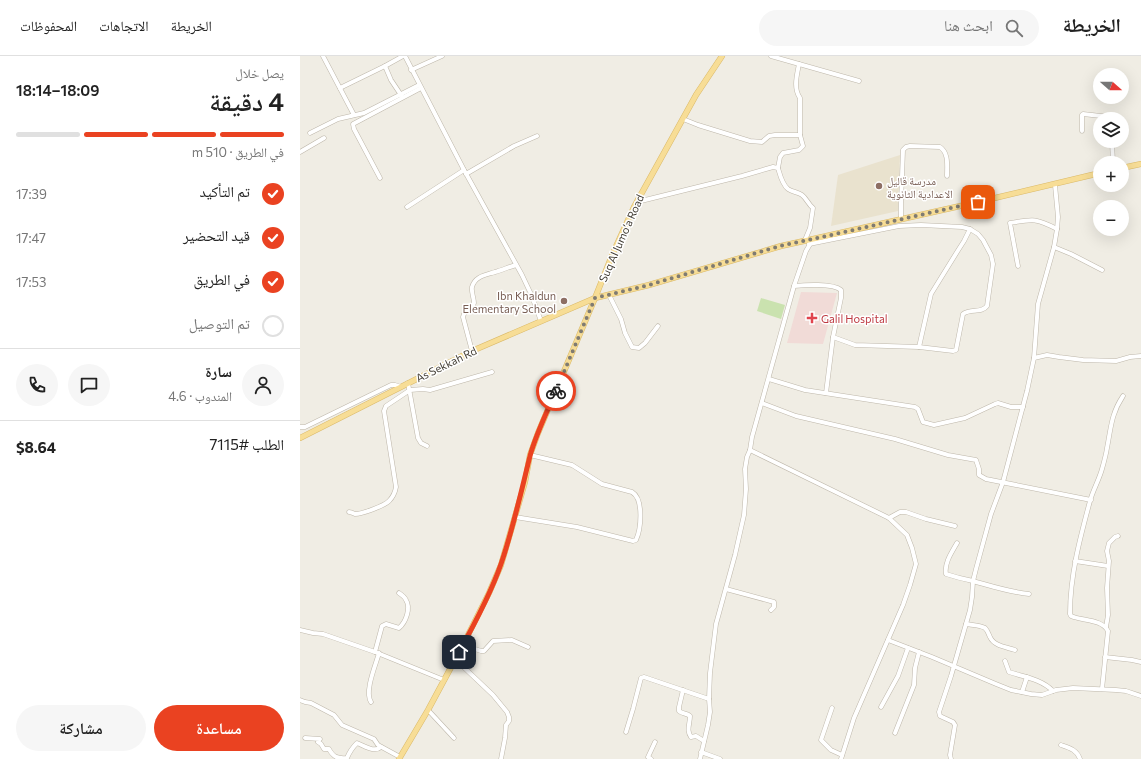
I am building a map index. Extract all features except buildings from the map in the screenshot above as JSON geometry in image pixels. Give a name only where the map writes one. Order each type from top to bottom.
[{"type":"main road","name":"Suq Al Jumo’a Road","points":[[399,758],[428,710],[499,571],[515,517],[530,455],[613,253],[637,202],[696,95],[722,56]]},
{"type":"main road","points":[[1129,167],[1141,164]]},
{"type":"main road","name":"As Sekkah Rd","points":[[300,438],[472,351],[595,298],[649,285],[795,242],[807,242],[813,239],[1093,175]]},
{"type":"street","points":[[322,56],[354,115]]},
{"type":"street","points":[[340,88],[404,56],[516,265],[531,294],[542,321]]},
{"type":"street","points":[[412,70],[442,56]]},
{"type":"street","points":[[771,56],[860,81]]},
{"type":"street","points":[[700,759],[709,719],[710,673],[716,624],[744,515],[746,489],[745,469],[747,457],[794,286],[806,251],[813,208],[802,195],[788,189],[782,180],[778,168],[780,157],[783,153],[799,150],[803,146],[800,135],[800,98],[796,87],[799,64]]},
{"type":"street","points":[[385,66],[391,80],[401,95]]},
{"type":"street","points":[[310,133],[338,120],[364,113],[420,86]]},
{"type":"street","points":[[380,178],[354,129],[353,124],[420,86]]},
{"type":"street","points":[[1082,131],[1082,115],[1093,115]]},
{"type":"street","points":[[683,119],[750,141],[762,142],[769,136],[775,135],[800,135]]},
{"type":"street","points":[[407,207],[465,172],[514,146],[537,136]]},
{"type":"street","points":[[300,152],[324,138]]},
{"type":"street","points":[[902,219],[901,203],[903,150],[906,147],[940,147],[943,149],[947,157],[947,176]]},
{"type":"street","points":[[637,202],[773,167],[778,168]]},
{"type":"street","points":[[951,759],[950,755],[955,726],[952,722],[939,714],[966,624],[972,597],[973,581],[991,514],[1003,482],[1017,433],[1034,358],[1038,304],[1054,247],[1057,229],[1058,217],[1055,184]]},
{"type":"street","points":[[1018,266],[1010,223],[1031,219],[1057,229]]},
{"type":"street","points":[[807,242],[900,226],[921,225],[962,227],[978,234],[991,255],[993,264],[987,306],[985,309],[969,311],[963,314],[956,350],[855,345],[833,337]]},
{"type":"street","points":[[919,347],[931,294],[970,230]]},
{"type":"street","points":[[795,242],[802,245],[806,251]]},
{"type":"street","points":[[1054,247],[1102,270]]},
{"type":"street","points":[[472,351],[463,317],[464,312],[474,302],[472,290],[473,285],[476,280],[486,274],[516,265]]},
{"type":"street","points":[[794,286],[832,286],[838,287],[841,290],[826,393]]},
{"type":"street","points":[[609,295],[632,348],[639,348],[645,343],[658,326]]},
{"type":"street","points":[[1034,358],[1047,355],[1071,359],[1116,361],[1141,356]]},
{"type":"street","points":[[349,512],[358,514],[375,508],[387,503],[395,493],[396,487],[384,411],[386,406],[410,390],[430,390],[492,372]]},
{"type":"street","points":[[769,379],[805,390],[915,407],[918,409],[923,422],[934,425],[965,418],[998,403],[1011,407],[1023,407]]},
{"type":"street","points":[[408,383],[418,438],[421,443],[426,446]]},
{"type":"street","points":[[300,427],[305,427],[388,386],[395,385],[401,387]]},
{"type":"street","points":[[1106,627],[1097,623],[1073,617],[1070,614],[1070,592],[1075,561],[1091,500],[1107,449],[1112,419],[1123,396]]},
{"type":"street","points":[[762,403],[796,416],[976,460],[979,475],[986,479],[1091,500]]},
{"type":"street","points":[[750,450],[889,518],[907,535],[912,548],[916,564],[906,598],[854,718],[842,757],[821,742],[832,708]]},
{"type":"street","points":[[515,517],[577,527],[632,541],[636,540],[640,526],[639,502],[636,494],[602,484],[572,465],[530,455]]},
{"type":"street","points":[[889,518],[900,512],[906,512],[926,519],[955,526]]},
{"type":"street","points":[[1102,689],[1108,633],[1106,627],[1108,615],[1107,551],[1112,539],[1118,536]]},
{"type":"street","points":[[957,542],[945,568],[946,574],[994,588],[1028,594]]},
{"type":"street","points":[[1075,561],[1108,566]]},
{"type":"street","points":[[726,589],[774,602],[774,607],[771,610]]},
{"type":"street","points":[[371,702],[369,699],[370,686],[382,626],[386,624],[399,628],[405,621],[408,604],[405,598],[399,593]]},
{"type":"street","points":[[966,624],[983,627],[993,641],[998,645],[1015,650]]},
{"type":"street","points":[[300,630],[323,634],[377,652],[444,680]]},
{"type":"street","points":[[463,644],[484,651],[493,641],[512,640],[528,647]]},
{"type":"street","points":[[888,640],[1011,690],[1037,695],[1046,694],[1060,689],[1102,689],[1126,691],[1141,696]]},
{"type":"street","points":[[881,707],[898,676],[908,648]]},
{"type":"street","points":[[895,732],[914,685],[915,668],[919,652]]},
{"type":"street","points":[[1105,657],[1141,662]]},
{"type":"street","points":[[455,659],[493,695],[507,712],[509,721],[506,725],[501,759]]},
{"type":"street","points":[[1005,661],[1009,672],[1027,677],[1047,686],[1053,691]]},
{"type":"street","points":[[626,732],[641,678],[644,677],[709,698]]},
{"type":"street","points":[[1022,692],[1027,677]]},
{"type":"street","points":[[683,690],[679,711],[690,716],[688,729],[690,735],[696,736],[704,741]]},
{"type":"street","points":[[300,700],[311,703],[334,714],[342,725],[374,739],[376,743],[399,758]]},
{"type":"street","points":[[428,710],[454,738]]},
{"type":"street","points":[[305,738],[320,739],[318,742],[324,749],[330,749],[332,754],[341,759],[347,758],[349,752],[352,751],[357,743],[375,750],[381,746]]},
{"type":"street","points":[[651,759],[648,757],[654,742]]},
{"type":"street","points":[[1061,744],[1078,753],[1080,759]]},
{"type":"street","points":[[701,752],[720,759]]},
{"type":"shaded area","points":[[900,155],[898,211],[831,226],[838,175]]},
{"type":"shaded area","name":"Galil Hospital","points":[[801,292],[837,293],[823,344],[787,343]]},
{"type":"green space","points":[[761,298],[785,305],[781,319],[757,311]]},
{"type":"way so far","points":[[556,391],[595,298],[649,285],[795,242],[978,202]]},
{"type":"place","name":"مدرسة قاليل الاعدادية الثانوية","points":[[879,186]]},
{"type":"place","name":"Ibn Khaldun Elementary School","points":[[564,301]]},
{"type":"place","name":"Galil Hospital","points":[[812,318]]},
{"type":"route","points":[[459,652],[489,593],[501,565],[530,455],[556,391]]}]
